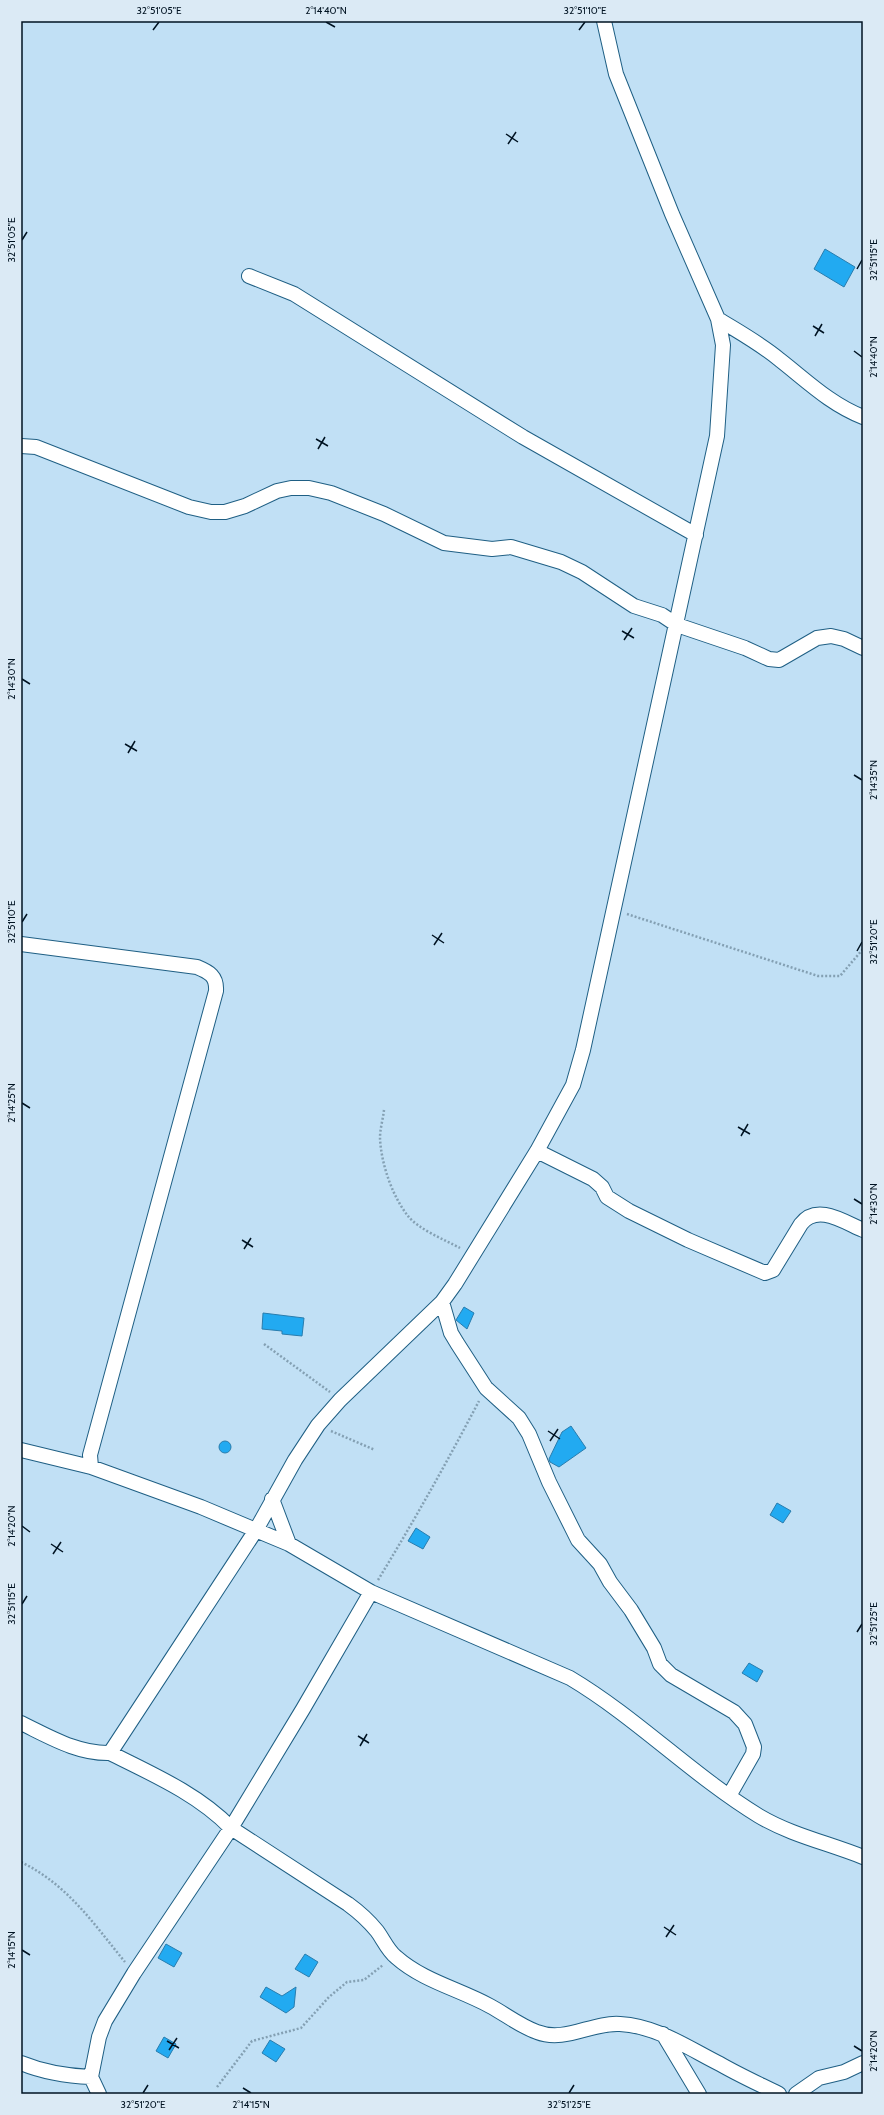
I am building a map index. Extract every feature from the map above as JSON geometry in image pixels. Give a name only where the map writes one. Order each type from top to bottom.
[{"type":"street","points":[[110,1753],[256,1530],[272,1499],[318,1425],[340,1400],[442,1302],[537,1150],[573,1085],[583,1050],[677,625],[717,436],[723,345],[718,319],[672,214],[616,74],[604,21]]},
{"type":"street","points":[[249,276],[294,294],[523,437],[696,536]]},
{"type":"street","points":[[718,319],[779,359],[819,393],[852,413],[863,417]]},
{"type":"street","points":[[21,446],[36,447],[189,507],[211,512],[224,512],[245,506],[277,491],[291,488],[309,488],[331,493],[384,514],[444,543],[492,549],[511,546],[561,562],[582,572],[634,606],[662,615],[677,625],[745,648],[768,659],[779,660],[817,638],[831,636],[844,639],[863,648]]},
{"type":"street","points":[[21,944],[197,968],[212,975],[217,982],[216,991],[90,1455],[91,1467]]},
{"type":"street","points":[[537,1150],[593,1179],[602,1187],[607,1197],[629,1211],[688,1240],[765,1273],[773,1270],[801,1224],[811,1215],[830,1215],[863,1230]]},
{"type":"street","points":[[442,1302],[451,1333],[486,1388],[519,1418],[529,1434],[549,1482],[578,1540],[600,1564],[610,1582],[631,1610],[654,1648],[664,1670],[734,1712],[746,1724],[754,1747],[753,1754],[729,1796]]},
{"type":"street","points":[[21,1450],[91,1467],[256,1530],[289,1544],[371,1592],[570,1678],[599,1696],[729,1796],[760,1816],[806,1838],[863,1857]]},
{"type":"street","points":[[272,1499],[289,1544]]},
{"type":"street","points":[[99,2094],[91,2077],[101,2031],[134,1973],[231,1828],[303,1709],[371,1592]]},
{"type":"street","points":[[21,1723],[63,1744],[93,1754],[110,1753],[154,1775],[200,1801],[215,1812],[231,1828],[362,1915],[377,1931],[395,1956],[413,1970],[489,2006],[538,2033],[559,2035],[604,2025],[619,2024],[663,2034],[779,2094]]},
{"type":"street","points":[[663,2034],[699,2094]]},
{"type":"street","points":[[21,2063],[33,2068],[75,2076],[91,2077]]},
{"type":"street","points":[[796,2094],[819,2078],[844,2072],[863,2063]]},
{"type":"path","points":[[614,909],[818,976],[840,976],[863,949]]},
{"type":"path","points":[[384,1110],[380,1138],[386,1169],[396,1195],[408,1217],[429,1232],[472,1256]]},
{"type":"path","points":[[264,1344],[340,1400]]},
{"type":"path","points":[[371,1592],[403,1541],[448,1462],[486,1388]]},
{"type":"path","points":[[318,1425],[375,1450]]},
{"type":"path","points":[[21,1862],[38,1871],[69,1894],[134,1973]]},
{"type":"path","points":[[217,2087],[252,2040],[301,2028],[329,1997],[347,1982],[364,1980],[395,1956]]},
{"type":"building","points":[[825,249],[855,267],[844,287],[814,269]]},
{"type":"building","points":[[464,1307],[474,1313],[467,1329],[456,1320]]},
{"type":"building","points":[[263,1313],[304,1318],[302,1336],[282,1334],[282,1331],[262,1329]]},
{"type":"building","points":[[571,1426],[586,1448],[559,1467],[550,1462],[549,1459],[562,1432]]},
{"type":"building","points":[[223,1441],[227,1441],[231,1447],[227,1453],[223,1453],[219,1449],[219,1445]]},
{"type":"building","points":[[777,1503],[791,1511],[783,1523],[770,1515]]},
{"type":"building","points":[[416,1528],[430,1537],[423,1549],[408,1541]]},
{"type":"building","points":[[749,1663],[763,1671],[757,1682],[742,1673]]},
{"type":"building","points":[[166,1944],[182,1953],[174,1967],[158,1958]]},
{"type":"building","points":[[305,1954],[318,1962],[309,1977],[295,1969]]},
{"type":"building","points":[[266,1987],[282,1996],[296,1987],[294,2007],[286,2013],[260,1997]]},
{"type":"building","points":[[164,2037],[176,2044],[168,2058],[156,2051]]},
{"type":"building","points":[[270,2040],[285,2049],[276,2062],[262,2053]]}]
